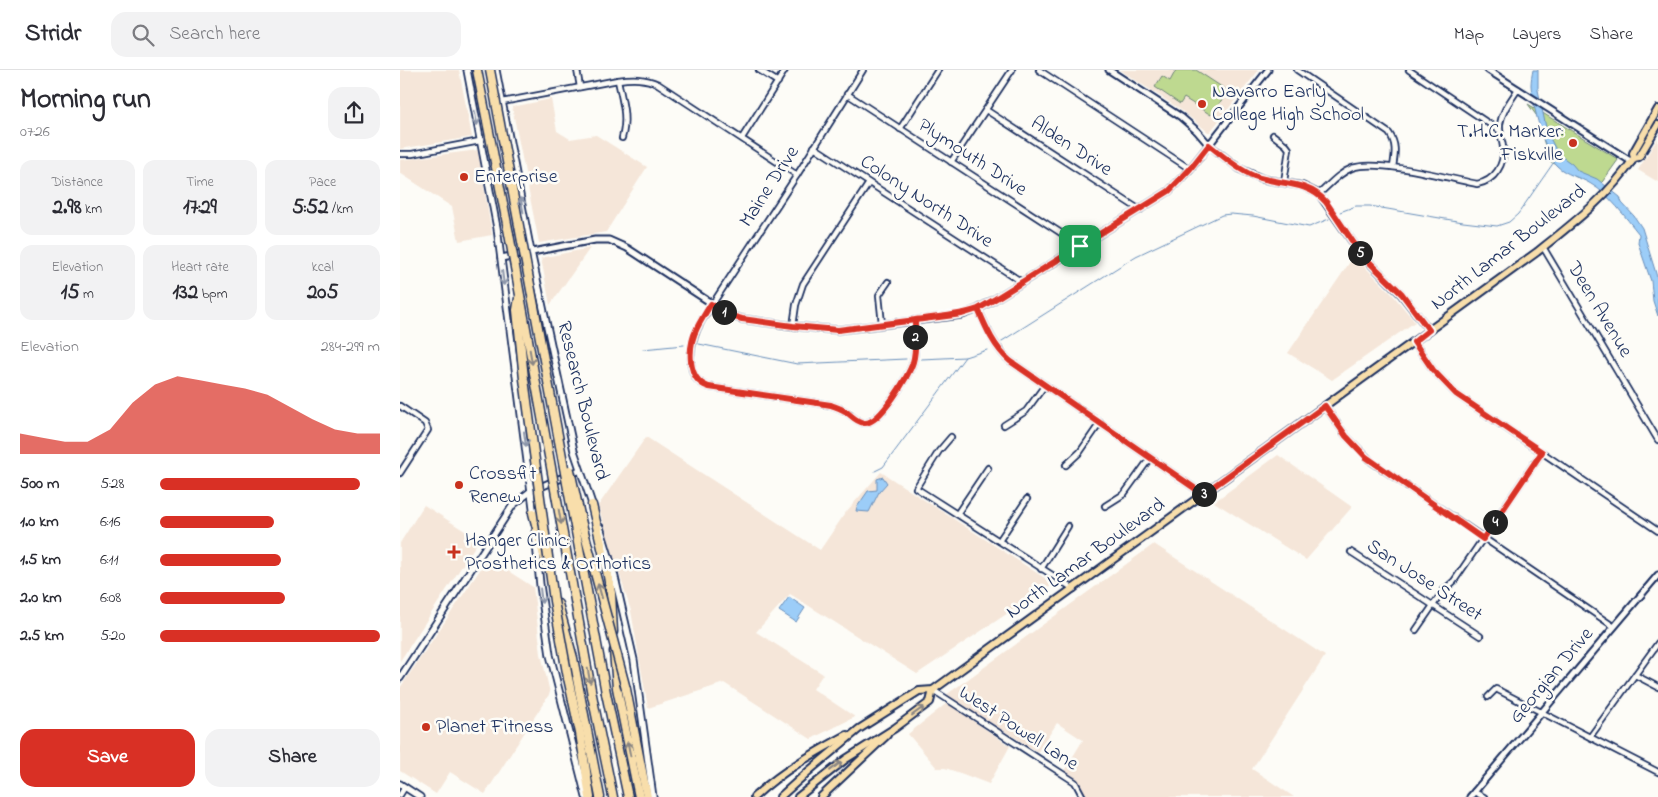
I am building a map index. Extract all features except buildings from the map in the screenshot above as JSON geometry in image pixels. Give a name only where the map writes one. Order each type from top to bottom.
[{"type":"highway","points":[[477,70],[520,291],[592,695],[613,797]]},
{"type":"highway","points":[[490,70],[606,693],[628,797]]},
{"type":"highway","points":[[520,291],[517,310],[554,601],[580,733],[590,797]]},
{"type":"highway","points":[[560,442],[569,468],[584,533],[614,639],[626,689],[647,797]]},
{"type":"highway","points":[[592,505],[606,565],[610,594],[617,688],[639,797]]},
{"type":"highway","points":[[533,513],[573,658],[600,797]]},
{"type":"main road","points":[[467,70],[501,258],[550,655],[586,797]]},
{"type":"main road","name":"Research Boulevard","points":[[496,70],[531,252],[574,451],[613,570],[634,660],[653,797]]},
{"type":"main road","name":"North Lamar Boulevard","points":[[1633,160],[1633,153],[1658,109]]},
{"type":"main road","name":"North Lamar Boulevard","points":[[780,797],[859,729],[919,691],[932,690],[1074,589],[1543,247],[1589,209],[1617,182],[1633,160],[1639,157],[1658,125]]},
{"type":"main road","points":[[523,254],[530,244]]},
{"type":"main road","points":[[400,678],[507,514],[520,498],[531,491],[580,470]]},
{"type":"main road","name":"North Lamar Boulevard","points":[[798,797],[846,759],[895,728],[930,702],[932,690]]},
{"type":"main road","points":[[821,797],[895,728]]},
{"type":"main road","points":[[754,797],[796,764],[859,729]]},
{"type":"main road","points":[[402,786],[420,797]]},
{"type":"street","points":[[577,70],[580,87]]},
{"type":"street","points":[[759,70],[778,82]]},
{"type":"street","points":[[742,138],[785,70]]},
{"type":"street","name":"Maine Drive","points":[[863,70],[702,320],[694,337],[691,361],[694,375],[700,383],[714,388],[831,405],[843,409],[856,420],[869,423],[877,418],[902,386],[909,373],[916,346],[915,320]]},
{"type":"street","points":[[900,129],[938,70]]},
{"type":"street","points":[[951,162],[1012,70]]},
{"type":"street","points":[[1039,70],[1190,169]]},
{"type":"street","points":[[1108,70],[1181,117],[1209,145],[1247,173],[1263,179],[1303,186],[1320,194],[1361,254],[1402,294],[1429,330]]},
{"type":"street","points":[[501,258],[595,240],[609,240],[627,248],[731,316],[793,326],[838,330],[962,314],[978,309],[1169,191],[1190,169],[1268,70]]},
{"type":"street","points":[[1297,70],[1389,132],[1395,147],[1393,167]]},
{"type":"street","points":[[1409,70],[1500,131]]},
{"type":"street","points":[[1488,70],[1633,160]]},
{"type":"street","points":[[502,102],[618,80],[638,78],[652,81],[797,175]]},
{"type":"street","points":[[618,80],[626,118],[622,138]]},
{"type":"street","points":[[1320,194],[1341,174],[1352,168],[1367,165],[1393,167],[1477,184],[1490,180],[1496,173],[1502,160],[1503,148],[1500,131],[1503,114],[1518,89]]},
{"type":"street","name":"Plymouth Drive","points":[[847,94],[1080,246]]},
{"type":"street","name":"Alden Drive","points":[[986,110],[1140,210]]},
{"type":"street","points":[[1273,136],[1289,149],[1284,182]]},
{"type":"street","points":[[400,154],[412,154],[480,141]]},
{"type":"street","name":"Colony North Drive","points":[[814,147],[1022,282]]},
{"type":"street","points":[[793,326],[796,305],[804,284],[869,184]]},
{"type":"street","name":"Deen Avenue","points":[[1543,247],[1658,440]]},
{"type":"street","points":[[882,324],[879,295],[888,282]]},
{"type":"street","points":[[978,309],[990,336],[1003,355],[1203,494]]},
{"type":"street","points":[[1414,342],[1433,370],[1456,394],[1658,531]]},
{"type":"street","points":[[1004,426],[1026,411],[1045,385]]},
{"type":"street","points":[[400,406],[425,423],[428,430],[400,473]]},
{"type":"street","points":[[1325,406],[1346,436],[1366,457],[1483,539],[1613,626]]},
{"type":"street","points":[[1066,465],[1080,452],[1100,423]]},
{"type":"street","points":[[951,437],[939,451],[916,488],[1074,589]]},
{"type":"street","points":[[1416,630],[1431,605],[1442,591],[1454,581],[1542,452]]},
{"type":"street","points":[[1106,506],[1124,494],[1150,458]]},
{"type":"street","points":[[957,514],[988,468]]},
{"type":"street","points":[[999,541],[1027,499]]},
{"type":"street","points":[[1041,569],[1068,526]]},
{"type":"street","name":"San Jose Street","points":[[1351,552],[1480,636]]},
{"type":"street","name":"Georgian Drive","points":[[1470,797],[1658,575]]},
{"type":"street","points":[[1590,737],[1658,643]]},
{"type":"street","points":[[1635,675],[1658,686]]},
{"type":"street","points":[[1488,697],[1496,689],[1658,772]]},
{"type":"street","name":"West Powell Lane","points":[[932,690],[1075,782],[1082,797]]},
{"type":"street","points":[[400,795],[402,786]]},
{"type":"street","points":[[1474,792],[1484,797]]},
{"type":"shaded area","points":[[400,70],[459,70],[472,137],[400,149]]},
{"type":"shaded area","name":"Navarro Early College High School","points":[[1120,70],[1259,70],[1210,132],[1208,132],[1181,110]]},
{"type":"shaded area","points":[[551,99],[557,131],[570,139],[596,135],[647,167],[606,232],[539,243],[512,107]]},
{"type":"shaded area","points":[[1658,138],[1658,182],[1638,170]]},
{"type":"shaded area","points":[[478,150],[492,235],[459,241],[452,207],[400,173],[400,160]]},
{"type":"shaded area","points":[[590,248],[550,305],[541,258]]},
{"type":"shaded area","points":[[1354,256],[1393,295],[1415,322],[1332,380],[1288,353]]},
{"type":"shaded area","points":[[646,437],[820,550],[846,512],[881,472],[1054,584],[917,674],[790,594],[756,632],[823,674],[813,689],[855,717],[811,739],[724,683],[648,708],[631,611],[598,506]]},
{"type":"shaded area","points":[[1278,455],[1352,507],[1306,560],[1214,502]]},
{"type":"shaded area","points":[[424,505],[479,540],[400,661],[400,543]]},
{"type":"shaded area","points":[[1154,544],[1325,656],[1252,769],[1294,797],[1087,797],[1079,783],[1064,771],[1083,740],[1057,723],[1038,752],[946,695]]},
{"type":"shaded area","points":[[488,558],[533,587],[541,654],[550,693],[485,794],[450,772],[436,794],[400,771],[400,688]]},
{"type":"shaded area","points":[[947,703],[1010,746],[989,784],[945,768],[937,768],[908,734]]},
{"type":"green space","points":[[1176,70],[1196,70],[1228,91],[1211,115],[1184,98],[1180,104],[1155,87],[1162,76],[1170,81]]},
{"type":"green space","points":[[1528,104],[1618,160],[1600,185],[1576,177],[1550,161],[1539,119]]},
{"type":"water","points":[[1533,70],[1538,70],[1538,90],[1547,132],[1558,154],[1578,171],[1597,179],[1620,197],[1622,203],[1642,228],[1658,280],[1658,316],[1653,301],[1651,281],[1638,243],[1639,234],[1605,194],[1591,184],[1561,169],[1552,160],[1540,128],[1534,104],[1531,85]]},
{"type":"water","points":[[883,477],[887,483],[879,492],[869,512],[856,511],[868,491],[877,490],[877,479]]},
{"type":"water","points":[[789,597],[805,608],[796,622],[779,611]]},
{"type":"waterway","points":[[1340,212],[1356,206],[1370,206],[1497,226],[1509,222],[1518,214],[1554,162]]},
{"type":"waterway","points":[[1002,341],[1136,256],[1222,215],[1253,216],[1309,227],[1329,219]]},
{"type":"waterway","points":[[699,344],[797,364],[906,359]]},
{"type":"waterway","points":[[643,349],[684,345]]},
{"type":"waterway","points":[[921,359],[965,357],[987,350]]},
{"type":"waterway","points":[[875,471],[883,467],[965,357]]},
{"type":"place","name":"Navarro Early College High School","points":[[1202,104]]},
{"type":"place","name":"T.H.C. Marker: Fiskville","points":[[1573,143]]},
{"type":"place","name":"Enterprise","points":[[464,177]]},
{"type":"place","name":"Crossfit Renew","points":[[459,485]]},
{"type":"place","name":"Hanger Clinic: Prosthetics & Orthotics","points":[[454,552]]},
{"type":"place","name":"Planet Fitness","points":[[426,727]]},
{"type":"route","points":[[1080,246],[978,309],[962,314],[882,324],[838,330],[742,319],[731,316],[711,304],[694,337],[691,361],[694,375],[700,383],[709,387],[831,405],[843,409],[860,422],[869,423],[877,418],[902,386],[909,373],[916,346],[915,320],[962,314],[970,312],[978,309],[990,336],[1003,355],[1010,361],[1203,494],[1325,406],[1354,446],[1366,457],[1383,471],[1483,539],[1542,452],[1456,394],[1442,381],[1414,342],[1429,330],[1402,294],[1352,243],[1320,194],[1310,189],[1295,184],[1263,179],[1247,173],[1209,145],[1169,191],[1080,246]]}]
